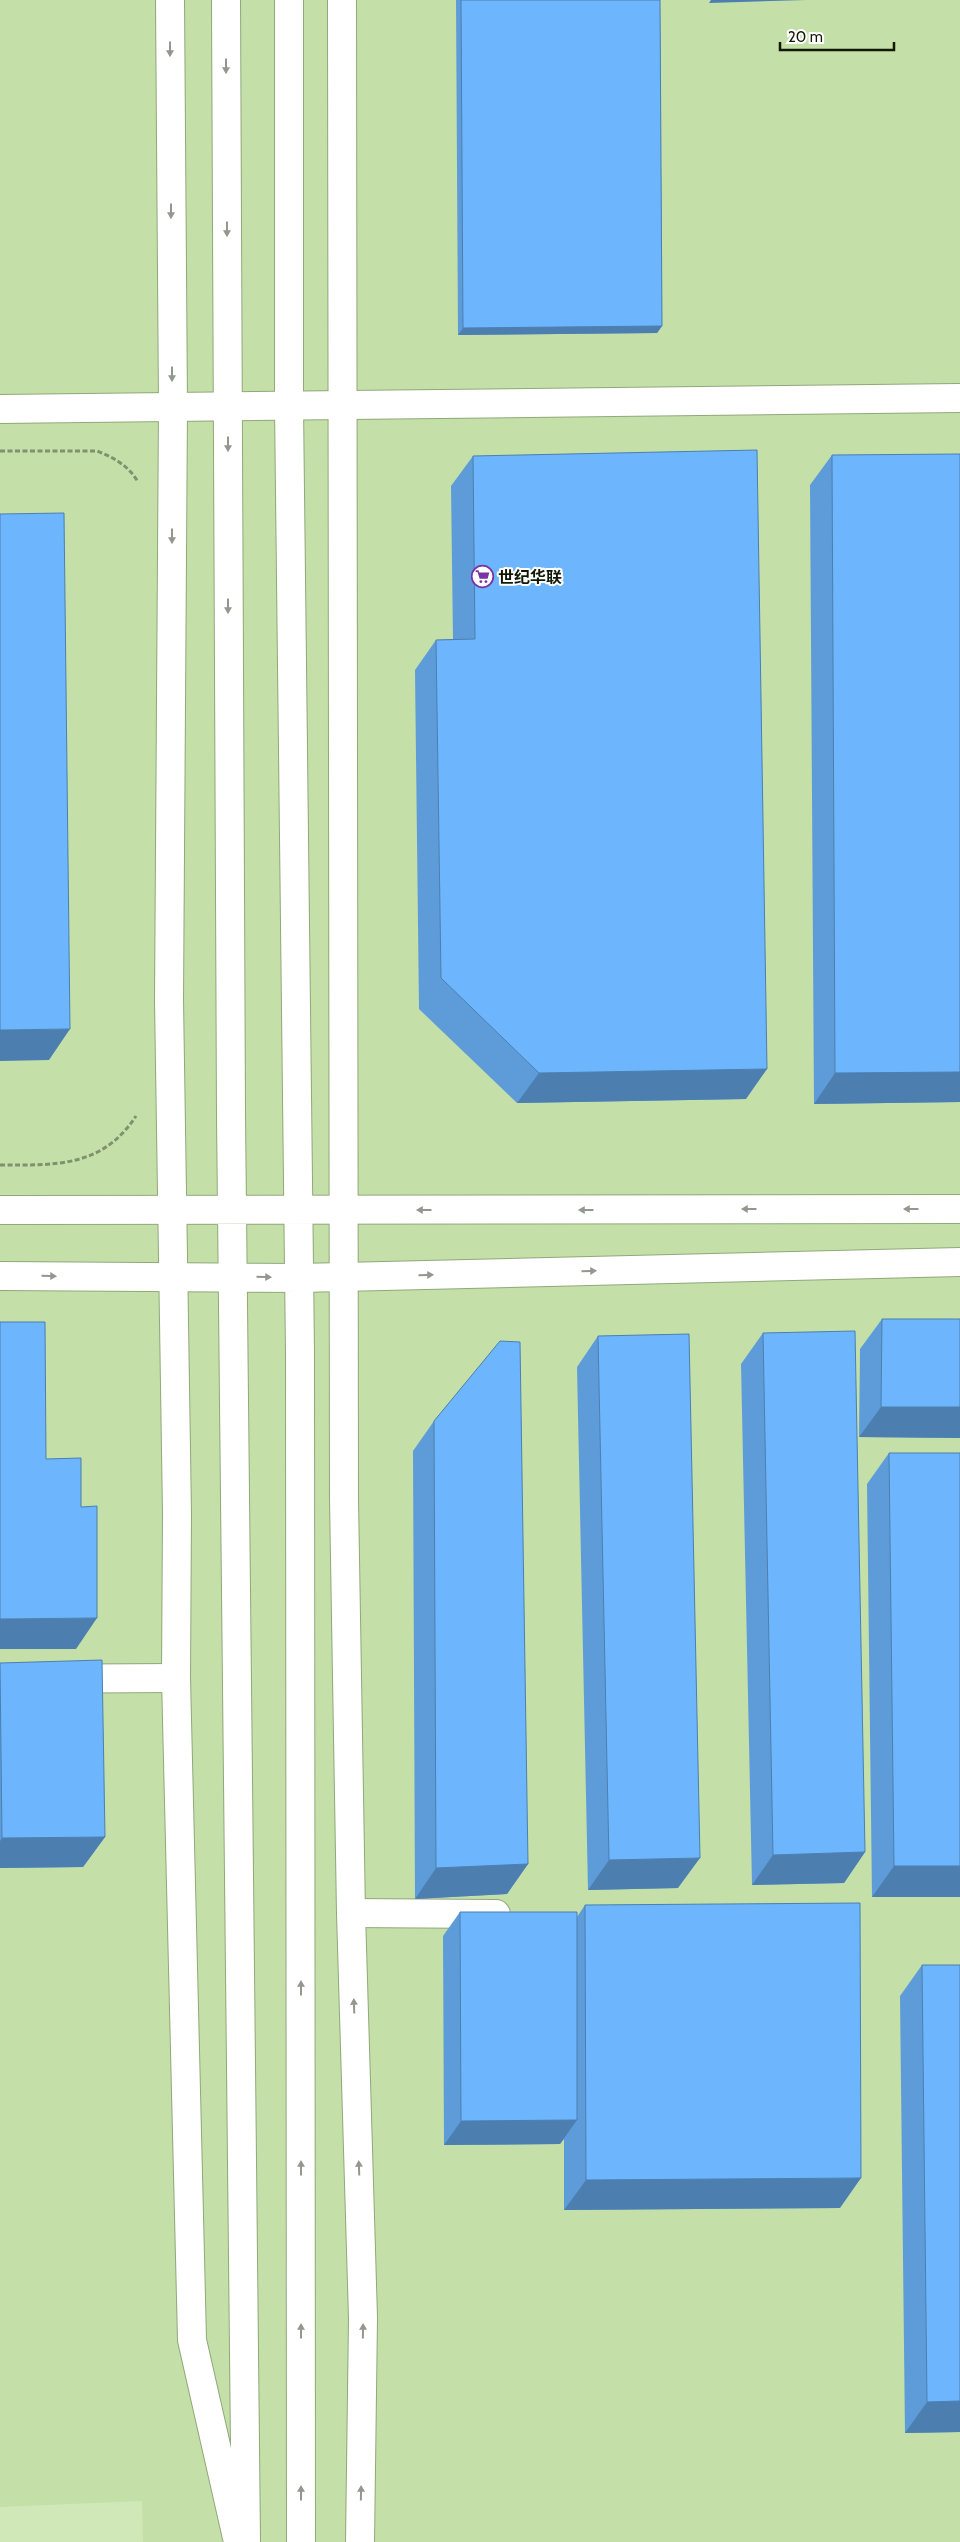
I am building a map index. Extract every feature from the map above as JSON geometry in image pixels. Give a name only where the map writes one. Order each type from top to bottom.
[{"type":"main road","points":[[170,0],[172,407],[169,990],[176,1678],[192,2340],[238,2542]]},
{"type":"main road","points":[[226,0],[232,1209],[235,1277],[246,2542]]},
{"type":"main road","points":[[289,0],[289,406],[300,1210],[301,2542]]},
{"type":"main road","points":[[342,0],[341,405],[344,1499],[351,1914],[363,2318],[360,2542]]},
{"type":"main road","points":[[0,409],[960,398]]},
{"type":"main road","points":[[0,1210],[960,1209]]},
{"type":"main road","points":[[0,1276],[300,1278],[960,1262]]},
{"type":"main road","points":[[0,1679],[176,1678]]},
{"type":"main road","points":[[351,1914],[519,1914]]},
{"type":"path","points":[[0,451],[97,451],[112,456],[124,466],[138,484]]},
{"type":"path","points":[[0,1165],[58,1165],[78,1161],[97,1153],[113,1142],[129,1127],[141,1109]]},
{"type":"shaded area","points":[[0,0],[960,0],[960,2542],[143,2542],[142,2501],[0,2507]]},
{"type":"building","points":[[461,0],[660,0],[662,326],[463,328]]},
{"type":"building","points":[[757,450],[767,1069],[539,1073],[441,978],[436,640],[475,639],[473,456]]},
{"type":"building","points":[[960,454],[960,1072],[835,1073],[832,455]]},
{"type":"building","points":[[64,513],[70,1029],[0,1030],[0,514]]},
{"type":"building","points":[[882,1319],[960,1319],[960,1407],[881,1407]]},
{"type":"building","points":[[0,1322],[45,1322],[46,1459],[81,1458],[81,1507],[97,1506],[97,1618],[0,1619]]},
{"type":"building","points":[[855,1331],[865,1852],[773,1855],[763,1333]]},
{"type":"building","points":[[689,1334],[700,1858],[609,1860],[598,1336]]},
{"type":"building","points":[[500,1341],[520,1342],[528,1864],[436,1868],[434,1421]]},
{"type":"building","points":[[889,1453],[960,1453],[960,1866],[894,1866]]},
{"type":"building","points":[[102,1660],[105,1837],[2,1838],[0,1663]]},
{"type":"building","points":[[860,1903],[861,2178],[586,2180],[585,1905]]},
{"type":"building","points":[[460,1912],[577,1912],[577,2120],[461,2121]]},
{"type":"building","points":[[922,1965],[960,1965],[960,2401],[927,2402]]},
{"type":"place","name":"世纪华联","points":[[482,577]]}]
